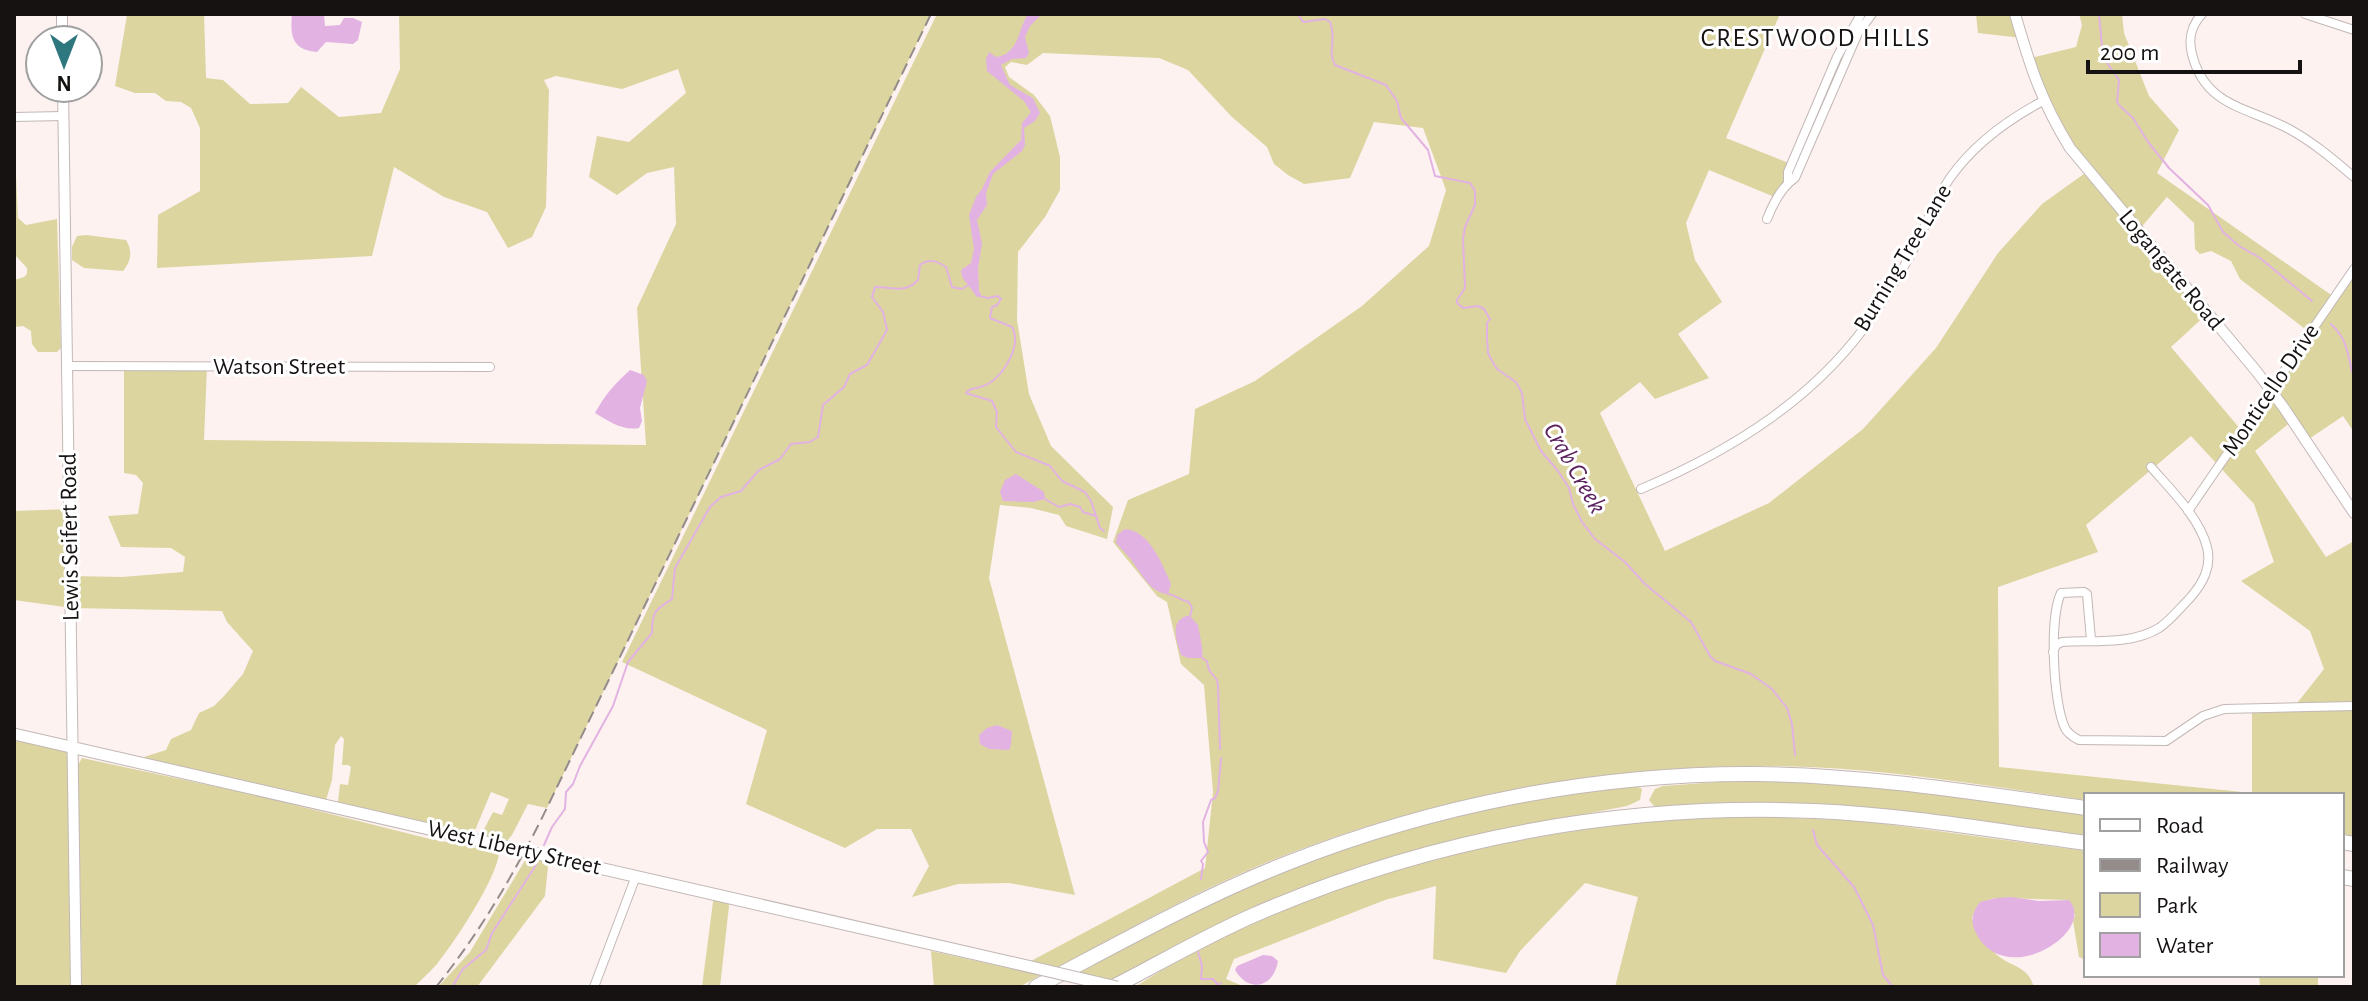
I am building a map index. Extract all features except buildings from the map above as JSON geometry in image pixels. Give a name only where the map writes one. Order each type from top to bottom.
[{"type":"highway","points":[[1036,987],[1183,910],[1284,864],[1413,821],[1539,793],[1647,779],[1754,774],[1892,782],[2084,808]]},
{"type":"highway","points":[[1115,987],[1252,915],[1363,873],[1474,842],[1606,818],[1717,810],[1817,811],[1923,821],[2084,843]]},
{"type":"main road","name":"West Liberty Street","points":[[14,734],[1115,987]]},
{"type":"street","points":[[1767,219],[1788,182],[1788,172],[1861,14]]},
{"type":"street","points":[[1855,31],[1872,14]]},
{"type":"street","name":"Logangate Road","points":[[2015,14],[2043,101],[2078,159],[2271,391],[2354,513]]},
{"type":"street","points":[[2202,14],[2193,27],[2190,41],[2196,67],[2208,88],[2221,99],[2297,134],[2354,177]]},
{"type":"street","points":[[2305,14],[2354,30]]},
{"type":"street","name":"Burning Tree Lane","points":[[1641,489],[1729,447],[1782,410],[1818,379],[1874,314],[1960,165],[1997,130],[2043,101]]},
{"type":"street","name":"Lewis Seifert Road","points":[[63,104],[76,987]]},
{"type":"street","points":[[14,117],[63,116]]},
{"type":"street","name":"Monticello Drive","points":[[2188,511],[2354,269]]},
{"type":"street","name":"Watson Street","points":[[68,366],[490,367]]},
{"type":"street","points":[[2053,652],[2059,643],[2138,637],[2157,629],[2197,590],[2205,576],[2208,554],[2202,536],[2188,511],[2151,467]]},
{"type":"street","points":[[2091,640],[2087,594],[2061,593],[2054,632],[2054,670],[2064,724],[2069,734],[2079,740],[2166,741],[2203,716],[2224,709],[2354,706]]},
{"type":"street","points":[[594,987],[636,876]]},
{"type":"green space","points":[[112,14],[204,14],[206,78],[223,80],[250,104],[288,103],[301,87],[339,117],[381,113],[400,69],[399,14],[931,14],[547,808],[528,804],[507,841],[481,835],[493,812],[502,815],[509,799],[491,792],[471,833],[338,802],[340,784],[348,785],[351,767],[342,765],[344,739],[341,736],[335,745],[332,780],[326,800],[144,759],[166,750],[171,739],[191,730],[199,713],[214,706],[243,674],[253,651],[227,622],[222,611],[72,608],[14,600],[14,511],[70,509],[71,576],[122,577],[183,572],[185,557],[171,548],[121,547],[108,516],[138,514],[143,483],[136,475],[124,473],[124,366],[207,367],[204,440],[646,445],[637,308],[676,224],[674,167],[647,173],[617,195],[589,177],[597,136],[629,142],[686,93],[678,69],[622,89],[556,76],[544,80],[549,90],[546,207],[532,237],[508,248],[487,212],[444,197],[394,167],[372,256],[157,268],[158,215],[200,191],[200,128],[191,108],[181,102],[166,101],[155,93],[135,93],[115,86],[127,15]]},
{"type":"green space","points":[[937,14],[1780,14],[1726,138],[1791,164],[1788,182],[1777,198],[1709,170],[1686,223],[1695,260],[1722,302],[1678,334],[1709,378],[1655,399],[1640,382],[1600,413],[1665,551],[1769,503],[1863,429],[1936,348],[1998,253],[2042,204],[2088,171],[2078,159],[2027,59],[2076,47],[2082,25],[2079,14],[2122,14],[2124,33],[2149,96],[2179,130],[2157,173],[2334,297],[2354,269],[2354,432],[2343,416],[2306,441],[2292,421],[2255,451],[2326,557],[2354,541],[2354,836],[2344,835],[2344,793],[2252,793],[2084,793],[2084,800],[1948,780],[1809,767],[1738,766],[1598,776],[1459,801],[1324,841],[1232,877],[1058,967],[1031,961],[1205,868],[1213,792],[1204,685],[1181,664],[1167,602],[1157,596],[1113,542],[1128,500],[1189,474],[1195,409],[1255,381],[1362,306],[1429,246],[1446,190],[1423,128],[1374,122],[1350,178],[1304,184],[1274,164],[1267,147],[1232,117],[1188,70],[1159,58],[1043,53],[1027,65],[1011,62],[1005,67],[1009,77],[1034,95],[1050,116],[1060,157],[1060,190],[1045,217],[1018,252],[1017,320],[1029,394],[1051,446],[1113,507],[1107,539],[1066,526],[1059,515],[1000,505],[989,578],[1075,895],[1009,883],[958,884],[912,897],[929,866],[911,829],[877,829],[845,848],[746,804],[767,730],[622,662]],"holes":[[[2167,197],[2194,223],[2195,249],[2200,254],[2211,251],[2231,261],[2240,279],[2309,332],[2242,431],[2171,347],[2207,314],[2138,231]],[[2191,436],[2254,504],[2274,562],[2241,581],[2310,631],[2324,669],[2294,707],[2252,708],[2252,793],[1999,767],[1998,587],[2098,552],[2086,525]]]},
{"type":"green space","points":[[1976,14],[2015,14],[2022,38],[1978,33]]},
{"type":"green space","points":[[14,173],[18,218],[26,225],[57,219],[61,348],[57,352],[38,352],[32,344],[31,331],[23,326],[14,327],[14,280],[24,277],[27,268],[14,254]]},
{"type":"green space","points":[[77,236],[126,240],[130,256],[123,271],[84,268],[72,260],[72,247]]},
{"type":"green space","points":[[14,734],[73,748],[76,987],[14,987]]},
{"type":"green space","points":[[82,758],[499,852],[497,863],[474,910],[454,941],[414,987],[82,987],[78,765]]},
{"type":"green space","points":[[1744,780],[1846,782],[2084,813],[2084,837],[1804,804],[1654,806],[1649,800],[1655,789]]},
{"type":"green space","points":[[1636,786],[1642,789],[1640,800],[1627,806],[1417,850],[1112,980],[1077,972],[1224,896],[1317,857],[1422,824],[1560,794]]},
{"type":"green space","points":[[1767,817],[1863,821],[2084,851],[2084,959],[2079,957],[2073,921],[2075,915],[2069,900],[1996,898],[1981,904],[1972,918],[1994,952],[2028,975],[2034,987],[1615,987],[1638,897],[1585,883],[1520,951],[1506,973],[1433,959],[1436,886],[1385,900],[1234,959],[1226,979],[1245,987],[1138,985],[1252,924],[1373,878],[1499,845],[1562,833],[1679,819]]},
{"type":"green space","points":[[530,852],[549,856],[545,896],[477,987],[438,987],[470,952]]},
{"type":"green space","points":[[714,894],[730,897],[720,987],[702,987]]},
{"type":"green space","points":[[931,951],[1041,975],[1019,987],[934,987]]},
{"type":"green space","points":[[2259,977],[2318,977],[2318,987],[2260,987]]},
{"type":"water","points":[[292,14],[324,14],[325,26],[340,25],[344,18],[353,18],[362,22],[358,40],[353,44],[326,42],[317,52],[309,51],[294,40]]},
{"type":"water","points":[[1028,14],[1042,14],[1030,26],[1025,37],[1029,53],[1026,58],[1012,59],[1001,65],[1010,85],[1033,98],[1040,113],[1035,121],[1024,128],[1025,145],[1022,151],[993,174],[986,193],[987,205],[977,220],[982,243],[978,269],[982,297],[977,297],[962,277],[961,270],[971,263],[974,249],[969,215],[990,172],[1021,140],[1022,123],[1031,112],[1024,101],[987,71],[986,59],[989,52],[996,57],[1004,55],[1014,46]]},
{"type":"water","points":[[630,370],[644,375],[647,381],[640,408],[642,421],[639,428],[633,429],[621,427],[595,413],[611,389]]},
{"type":"water","points":[[1016,474],[1044,492],[1045,499],[1033,502],[1003,501],[1000,492],[1005,480]]},
{"type":"water","points":[[1125,529],[1141,536],[1154,550],[1171,584],[1168,594],[1152,587],[1116,543],[1117,535]]},
{"type":"water","points":[[1186,616],[1198,625],[1202,658],[1181,655],[1176,628],[1177,623]]},
{"type":"water","points":[[997,725],[1012,731],[1009,750],[989,749],[980,744],[979,735]]},
{"type":"water","points":[[2011,897],[2039,901],[2069,900],[2074,913],[2070,927],[2059,940],[2025,956],[2006,956],[1988,948],[1975,931],[1974,912],[1980,902]]},
{"type":"water","points":[[1263,955],[1272,956],[1278,961],[1272,977],[1254,985],[1241,978],[1235,970],[1237,966]]},
{"type":"waterway","name":"Crab Creek","points":[[1298,14],[1303,22],[1325,19],[1330,22],[1335,65],[1386,85],[1397,101],[1401,118],[1428,150],[1435,176],[1470,183],[1475,191],[1475,205],[1465,227],[1465,288],[1457,303],[1463,308],[1478,306],[1490,319],[1487,323],[1488,353],[1497,369],[1516,382],[1522,393],[1525,419],[1541,451],[1569,488],[1582,522],[1595,539],[1691,622],[1715,661],[1751,674],[1772,689],[1787,708],[1795,755]]},
{"type":"waterway","points":[[2099,14],[2103,57],[2119,80],[2117,102],[2133,118],[2169,168],[2208,205],[2223,232],[2312,301]]},
{"type":"waterway","points":[[544,845],[565,809],[566,792],[613,706],[628,662],[652,633],[656,612],[672,599],[675,568],[710,507],[721,497],[741,491],[759,470],[780,459],[791,444],[810,442],[818,437],[823,405],[844,387],[850,374],[867,365],[887,330],[883,312],[872,297],[875,287],[908,287],[918,280],[920,265],[930,261],[946,267],[952,287],[962,289],[970,284]]},
{"type":"waterway","points":[[979,296],[998,296],[1001,299],[992,307],[990,318],[1012,327],[1015,342],[1010,358],[1000,373],[988,384],[966,393],[992,401],[997,412],[996,427],[1016,452],[1050,466],[1062,481],[1085,492],[1096,516]]},
{"type":"waterway","points":[[2331,324],[2344,342],[2354,378]]},
{"type":"waterway","points":[[1045,499],[1059,507],[1070,504],[1080,507],[1083,512],[1096,516],[1104,531]]},
{"type":"waterway","points":[[1168,594],[1189,602],[1192,608],[1190,616]]},
{"type":"waterway","points":[[1202,658],[1207,661],[1218,685],[1220,749]]},
{"type":"waterway","points":[[1201,879],[1201,861],[1208,852],[1203,822],[1218,791],[1221,758]]},
{"type":"waterway","name":"Crab Creek","points":[[1813,830],[1817,845],[1854,887],[1873,925],[1883,975],[1893,987]]},
{"type":"waterway","points":[[452,987],[463,969],[486,950],[492,933],[536,865]]},
{"type":"waterway","points":[[1198,952],[1202,966],[1201,979],[1213,979],[1218,985],[1221,983]]},
{"type":"railway","points":[[436,987],[493,906],[541,820],[931,14]]},
{"type":"district","name":"CRESTWOOD HILLS","points":[[1816,38]]}]
